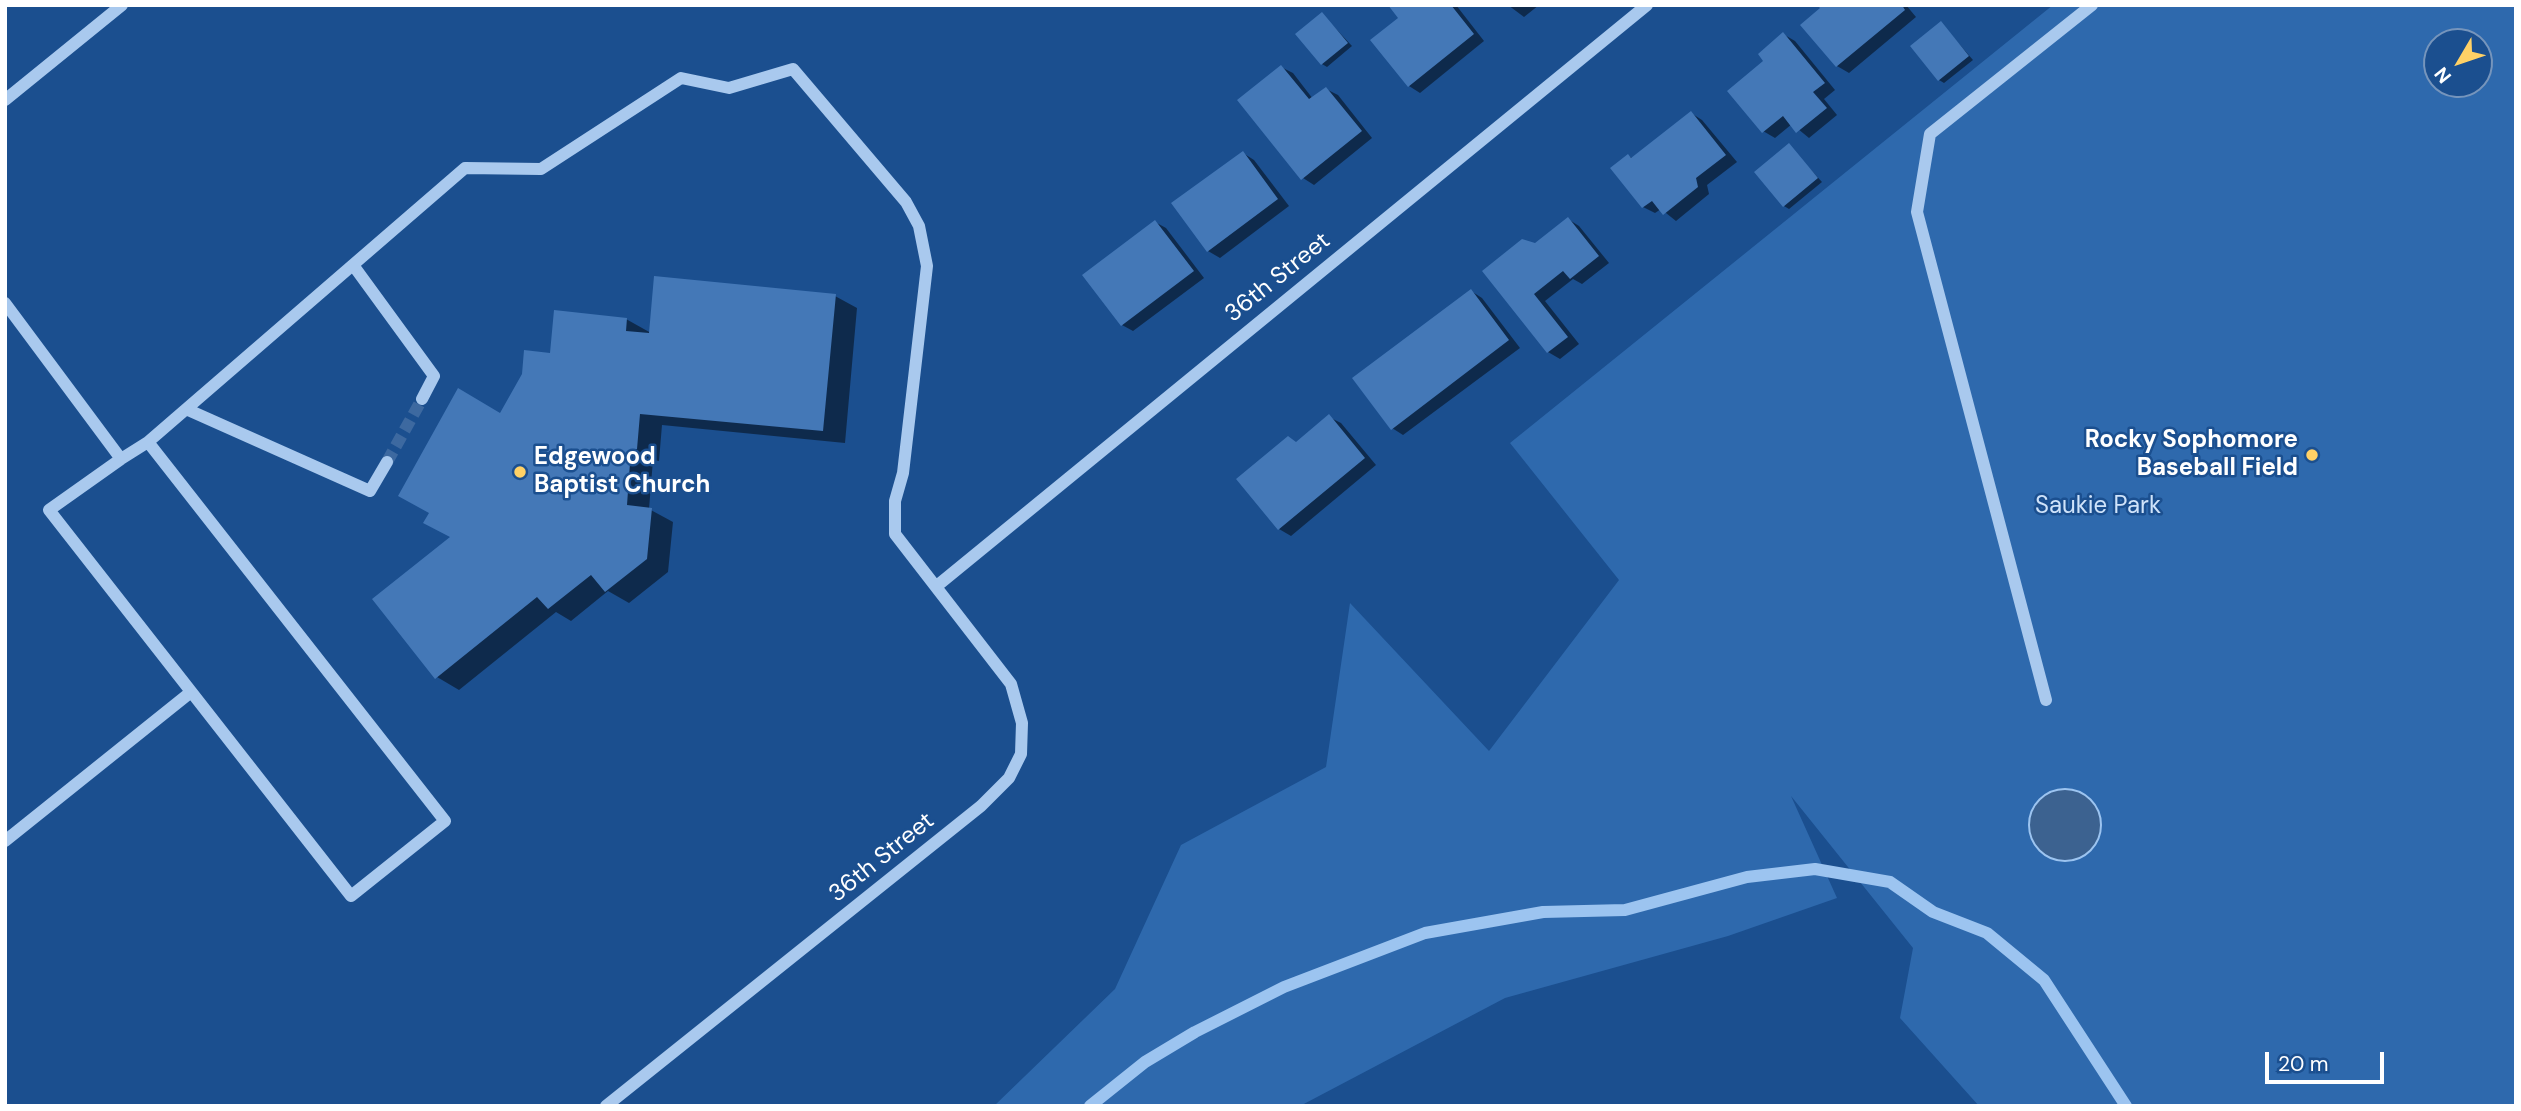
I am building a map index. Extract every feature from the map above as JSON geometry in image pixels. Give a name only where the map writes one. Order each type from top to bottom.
[{"type":"street","points":[[5,100],[122,5]]},
{"type":"street","name":"36th Street","points":[[937,585],[1647,5]]},
{"type":"street","points":[[2046,700],[1917,212],[1930,134],[2092,5]]},
{"type":"street","name":"36th Street","points":[[353,265],[465,168],[541,169],[681,78],[729,88],[793,69],[906,202],[919,226],[927,266],[902,473],[895,501],[895,534],[1011,684],[1022,723],[1021,754],[1009,778],[981,806],[606,1106]]},
{"type":"street","points":[[148,442],[445,821],[351,896],[49,510],[148,442],[353,265],[434,376],[422,399]]},
{"type":"street","points":[[5,303],[121,459]]},
{"type":"street","points":[[186,408],[370,491],[387,462]]},
{"type":"street","points":[[5,841],[191,692]]},
{"type":"green space","name":"Saukie Park","points":[[2053,5],[2516,5],[2516,1106],[1979,1106],[1900,1018],[1913,948],[1791,796],[1837,898],[1728,936],[1505,998],[1300,1106],[994,1106],[1115,989],[1181,845],[1326,767],[1350,603],[1489,751],[1619,580],[1510,443]]},
{"type":"shaded area","points":[[2065,789],[2079,792],[2091,799],[2098,811],[2101,825],[2098,839],[2091,851],[2079,858],[2065,861],[2051,858],[2039,851],[2032,839],[2029,825],[2032,811],[2039,799],[2051,792]]},
{"type":"building","points":[[1388,5],[1451,5],[1474,34],[1408,87],[1370,40],[1398,18]]},
{"type":"building","points":[[1817,5],[1902,5],[1905,10],[1836,67],[1800,25],[1820,8]]},
{"type":"building","points":[[1322,12],[1348,43],[1321,65],[1295,34]]},
{"type":"building","points":[[1941,21],[1969,56],[1938,81],[1910,46]]},
{"type":"building","points":[[1783,32],[1825,83],[1813,92],[1827,108],[1796,133],[1783,116],[1762,133],[1727,91],[1763,61],[1758,54]]},
{"type":"building","points":[[1281,65],[1309,99],[1326,87],[1362,131],[1301,180],[1237,100]]},
{"type":"building","points":[[1691,111],[1726,155],[1696,178],[1698,187],[1663,215],[1652,201],[1642,208],[1610,168],[1628,154],[1631,158]]},
{"type":"building","points":[[1789,143],[1818,178],[1783,207],[1754,172]]},
{"type":"building","points":[[1243,151],[1278,199],[1207,252],[1171,203]]},
{"type":"building","points":[[1568,217],[1599,256],[1570,279],[1563,271],[1534,294],[1568,337],[1547,353],[1482,271],[1522,239],[1535,243]]},
{"type":"building","points":[[1155,220],[1194,271],[1121,326],[1082,275]]},
{"type":"building","name":"Edgewood Baptist Church","points":[[654,276],[836,294],[823,431],[640,414],[637,449],[631,449],[627,505],[652,508],[647,559],[605,592],[591,575],[548,609],[537,597],[435,679],[372,599],[450,537],[423,523],[429,513],[398,496],[458,388],[500,413],[522,374],[524,350],[550,353],[554,310],[627,318],[626,331],[649,333]]},
{"type":"building","points":[[1471,289],[1509,340],[1391,430],[1352,378]]},
{"type":"building","points":[[1329,414],[1365,458],[1278,530],[1236,479],[1288,436],[1296,442]]},
{"type":"waterway","points":[[1090,1106],[1145,1062],[1195,1032],[1284,987],[1425,933],[1543,912],[1625,910],[1747,877],[1815,869],[1890,882],[1933,912],[1987,933],[2044,980],[2126,1106]]},
{"type":"tunnel","points":[[387,462],[422,399]]},
{"type":"place","name":"Rocky Sophomore Baseball Field","points":[[2312,455]]},
{"type":"place","name":"Edgewood Baptist Church","points":[[520,472]]}]
